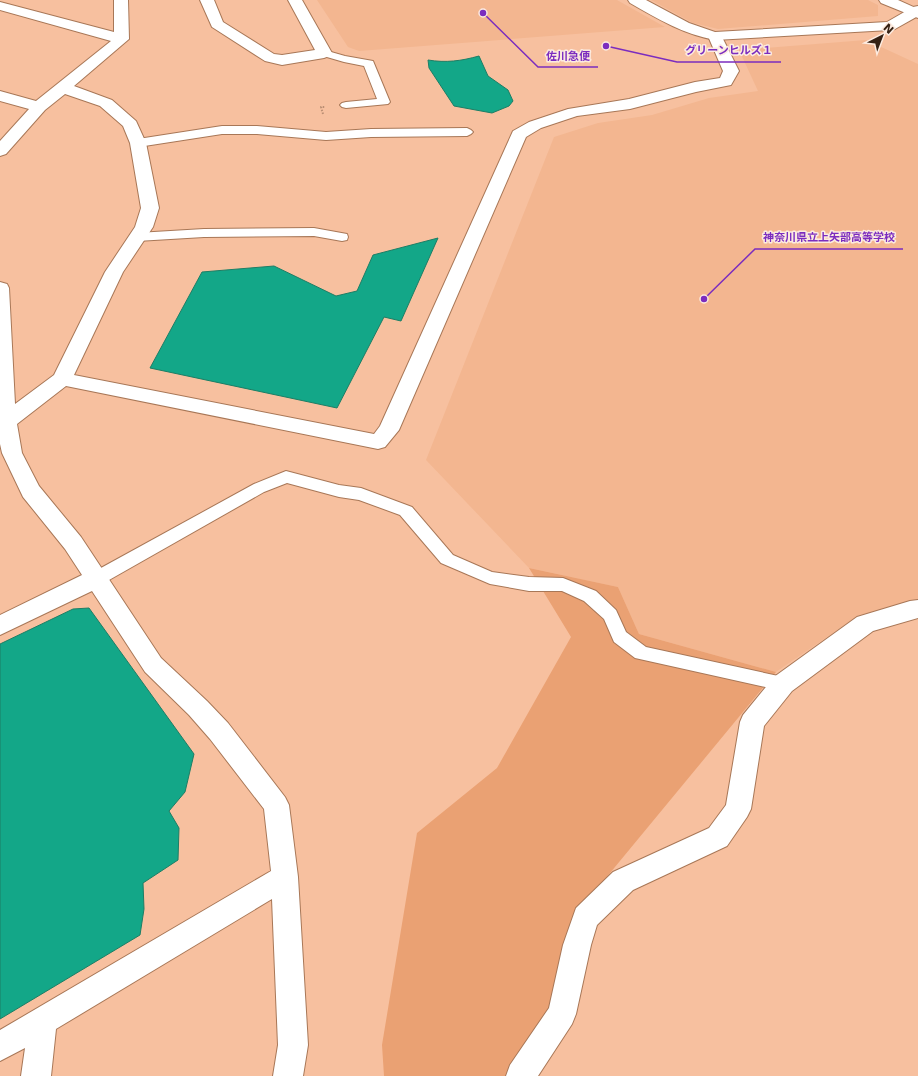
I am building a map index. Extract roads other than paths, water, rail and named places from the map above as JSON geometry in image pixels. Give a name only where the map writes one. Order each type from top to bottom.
[{"type":"street","points":[[121,0],[122,39]]},
{"type":"street","points":[[207,0],[218,24],[270,58],[282,60],[324,53],[295,0]]},
{"type":"street","points":[[635,0],[686,28],[701,34],[715,36],[890,26],[917,12]]},
{"type":"street","points":[[886,0],[917,12]]},
{"type":"street","points":[[0,6],[122,39]]},
{"type":"street","points":[[62,379],[378,442],[389,430],[519,134],[535,125],[574,112],[630,104],[695,87],[726,82],[731,71],[715,36]]},
{"type":"street","points":[[0,151],[39,107],[122,39]]},
{"type":"street","points":[[6,422],[62,379],[114,272],[144,227],[150,208],[138,143],[130,124],[106,103],[64,88]]},
{"type":"street","points":[[0,96],[39,107]]},
{"type":"street","points":[[0,288],[6,422],[12,453],[31,491],[73,542],[153,665],[198,708],[219,731],[276,805],[285,877],[293,1045],[288,1076]]},
{"type":"street","points":[[0,626],[96,579]]},
{"type":"street","points":[[521,1076],[562,1014],[586,917],[623,881],[718,837],[738,809],[752,722],[782,684],[865,624],[910,610],[918,609]]},
{"type":"street","points":[[0,1046],[285,877]]},
{"type":"street","points":[[36,1076],[43,1020]]},
{"type":"lane","points":[[324,53],[344,60],[369,63],[384,102],[346,105]]},
{"type":"lane","points":[[138,143],[222,130],[257,130],[326,136],[371,133],[467,132]]},
{"type":"lane","points":[[137,237],[204,232],[306,232],[342,237]]},
{"type":"lane","points":[[96,579],[259,488],[286,477],[339,491],[361,494],[406,511],[447,558],[490,578],[529,584],[563,585],[590,596],[610,615],[620,637],[640,653],[782,684]]},
{"type":"water","points":[[479,56],[488,76],[508,90],[513,101],[509,106],[492,113],[454,106],[429,68],[428,60],[454,61]]},
{"type":"water","points":[[438,238],[401,321],[384,317],[337,408],[150,368],[202,272],[274,266],[336,296],[357,291],[373,255]]},
{"type":"water","points":[[89,608],[194,754],[185,792],[169,811],[179,828],[178,860],[143,883],[144,909],[140,935],[0,1019],[0,644],[73,609]]},
{"type":"place","name":"佐川急便","points":[[483,13]]},
{"type":"place","name":"グリーンヒルズ１","points":[[606,46]]},
{"type":"place","name":"神奈川県立上矢部高等学校","points":[[704,299]]}]
